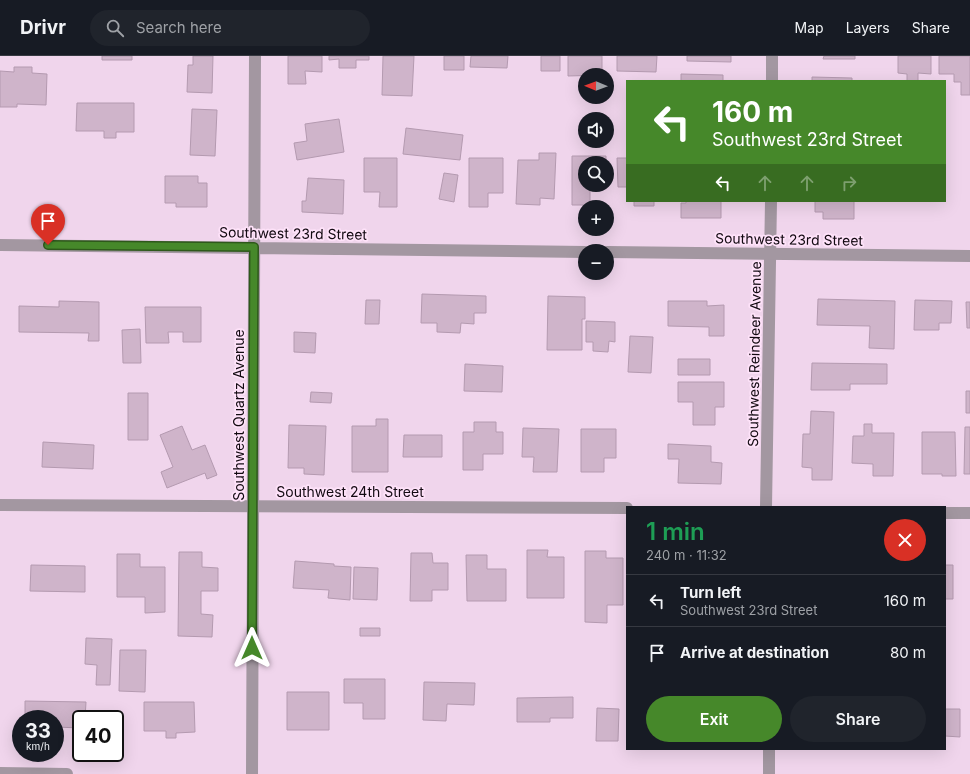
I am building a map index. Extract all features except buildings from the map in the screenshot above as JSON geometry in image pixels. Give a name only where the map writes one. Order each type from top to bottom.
[{"type":"street","name":"Southwest Quartz Avenue","points":[[252,774],[255,56]]},
{"type":"street","points":[[772,56],[772,80]]},
{"type":"street","name":"Southwest Reindeer Avenue","points":[[766,506],[771,202]]},
{"type":"street","name":"Southwest 23rd Street","points":[[0,245],[578,252]]},
{"type":"street","name":"Southwest 23rd Street","points":[[614,252],[970,256]]},
{"type":"street","name":"Southwest 24th Street","points":[[0,505],[253,505],[626,508]]},
{"type":"street","points":[[946,513],[970,513]]},
{"type":"street","points":[[769,750],[770,774]]},
{"type":"street","points":[[0,773],[67,774]]},
{"type":"route","points":[[48,245],[254,247],[252,648]]}]
